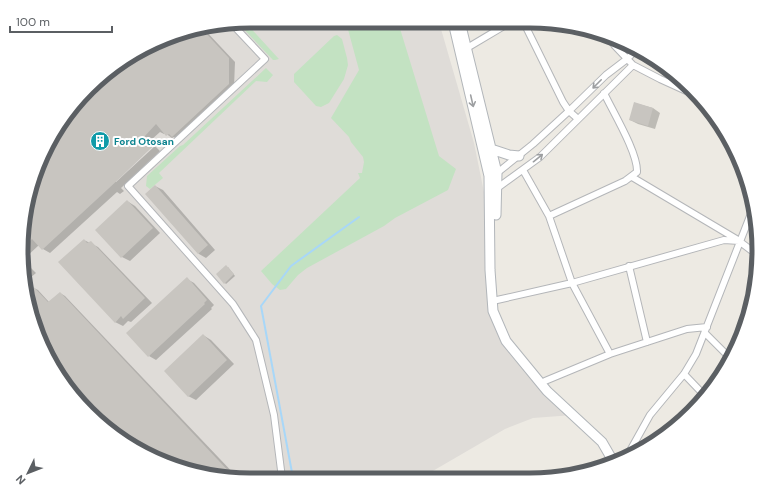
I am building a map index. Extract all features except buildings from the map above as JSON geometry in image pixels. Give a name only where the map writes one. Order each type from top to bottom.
[{"type":"main road","points":[[454,28],[489,176],[490,270],[493,311],[506,341],[547,392],[602,442],[611,457]]},
{"type":"main road","points":[[462,28],[497,173],[495,269],[498,310],[510,339],[545,381],[606,439],[616,456]]},
{"type":"main road","points":[[491,149],[509,155],[519,156]]},
{"type":"street","points":[[236,28],[265,59],[128,186],[233,304],[256,340],[274,415],[281,473]]},
{"type":"street","points":[[467,48],[501,28]]},
{"type":"street","points":[[526,28],[569,111],[578,119]]},
{"type":"street","points":[[615,45],[633,65],[683,90]]},
{"type":"street","points":[[497,173],[519,156],[606,75],[633,53]]},
{"type":"street","points":[[496,190],[540,157],[633,65]]},
{"type":"street","points":[[549,216],[632,177],[637,172],[637,165],[604,93]]},
{"type":"street","points":[[523,170],[549,216],[572,283],[610,354]]},
{"type":"street","points":[[632,177],[739,241],[752,251]]},
{"type":"street","points":[[632,448],[650,415],[684,374],[696,354],[749,216]]},
{"type":"street","points":[[497,300],[572,283],[724,240],[739,241]]},
{"type":"street","points":[[629,266],[647,342]]},
{"type":"street","points":[[545,381],[610,354],[688,329],[706,330],[726,354]]},
{"type":"street","points":[[684,374],[701,392]]},
{"type":"shaded area","name":"Ford Otosan","points":[[236,28],[441,28],[474,143],[486,202],[493,311],[506,341],[573,415],[533,418],[505,429],[429,473],[236,473],[207,469],[179,461],[152,450],[127,436],[93,408],[65,374],[45,336],[32,294],[28,265],[28,236],[32,207],[45,165],[65,127],[93,93],[127,65],[165,45],[207,32]]},
{"type":"green space","points":[[243,28],[251,28],[279,59],[273,60]]},
{"type":"green space","points":[[348,28],[400,28],[439,156],[456,169],[448,190],[307,268],[298,275],[286,289],[280,290],[272,284],[261,271],[360,178],[358,173],[362,173],[364,162],[363,157],[351,142],[349,137],[331,118],[359,70]]},
{"type":"green space","points":[[337,35],[342,39],[347,58],[348,65],[344,79],[329,103],[321,107],[316,106],[294,82],[294,74],[334,36]]},
{"type":"green space","points":[[266,68],[273,75],[267,82],[256,81],[159,173],[163,178],[150,189],[146,186],[147,176],[183,145]]},
{"type":"waterway","points":[[292,473],[261,306],[291,266],[359,217]]},
{"type":"place","name":"Ford Otosan","points":[[100,141]]}]
